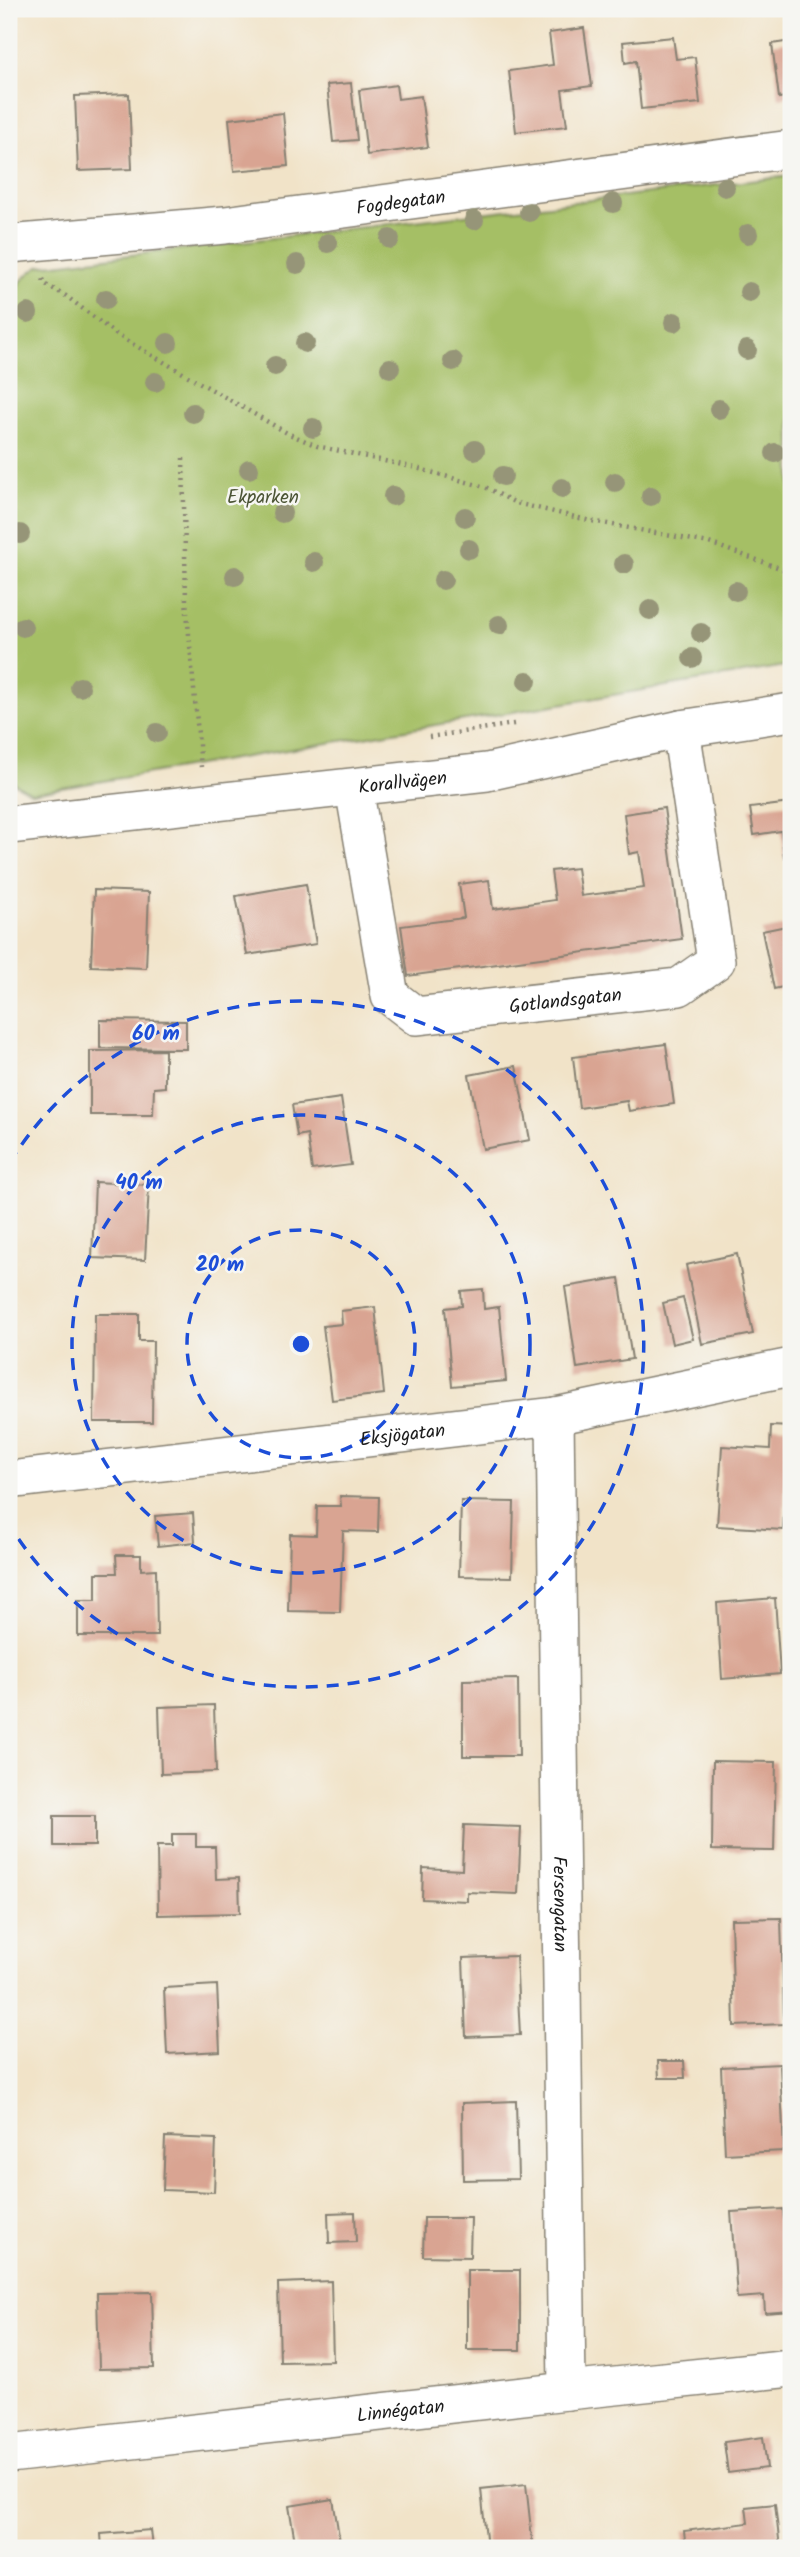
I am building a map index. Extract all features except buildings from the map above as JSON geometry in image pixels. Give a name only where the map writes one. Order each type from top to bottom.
[{"type":"street","name":"Fogdegatan","points":[[16,244],[225,225],[791,149]]},
{"type":"street","name":"Korallvägen","points":[[9,825],[487,772],[681,729],[791,712]]},
{"type":"street","name":"Gotlandsgatan","points":[[354,788],[390,996],[416,1016],[678,987],[716,961],[681,729]]},
{"type":"street","name":"Eksjögatan","points":[[9,1480],[555,1416],[791,1367]]},
{"type":"street","name":"Fersengatan","points":[[555,1416],[567,2391]]},
{"type":"street","name":"Linnégatan","points":[[9,2454],[791,2368]]},
{"type":"path","points":[[16,244],[46,285],[66,296],[117,335],[287,433],[317,446],[485,487],[516,503],[709,543],[791,572]]},
{"type":"path","points":[[183,458],[186,601],[205,802]]},
{"type":"green space","name":"Ekparken","points":[[791,176],[791,665],[32,793],[15,784],[10,769],[9,304],[17,287],[33,270],[39,266]]}]
